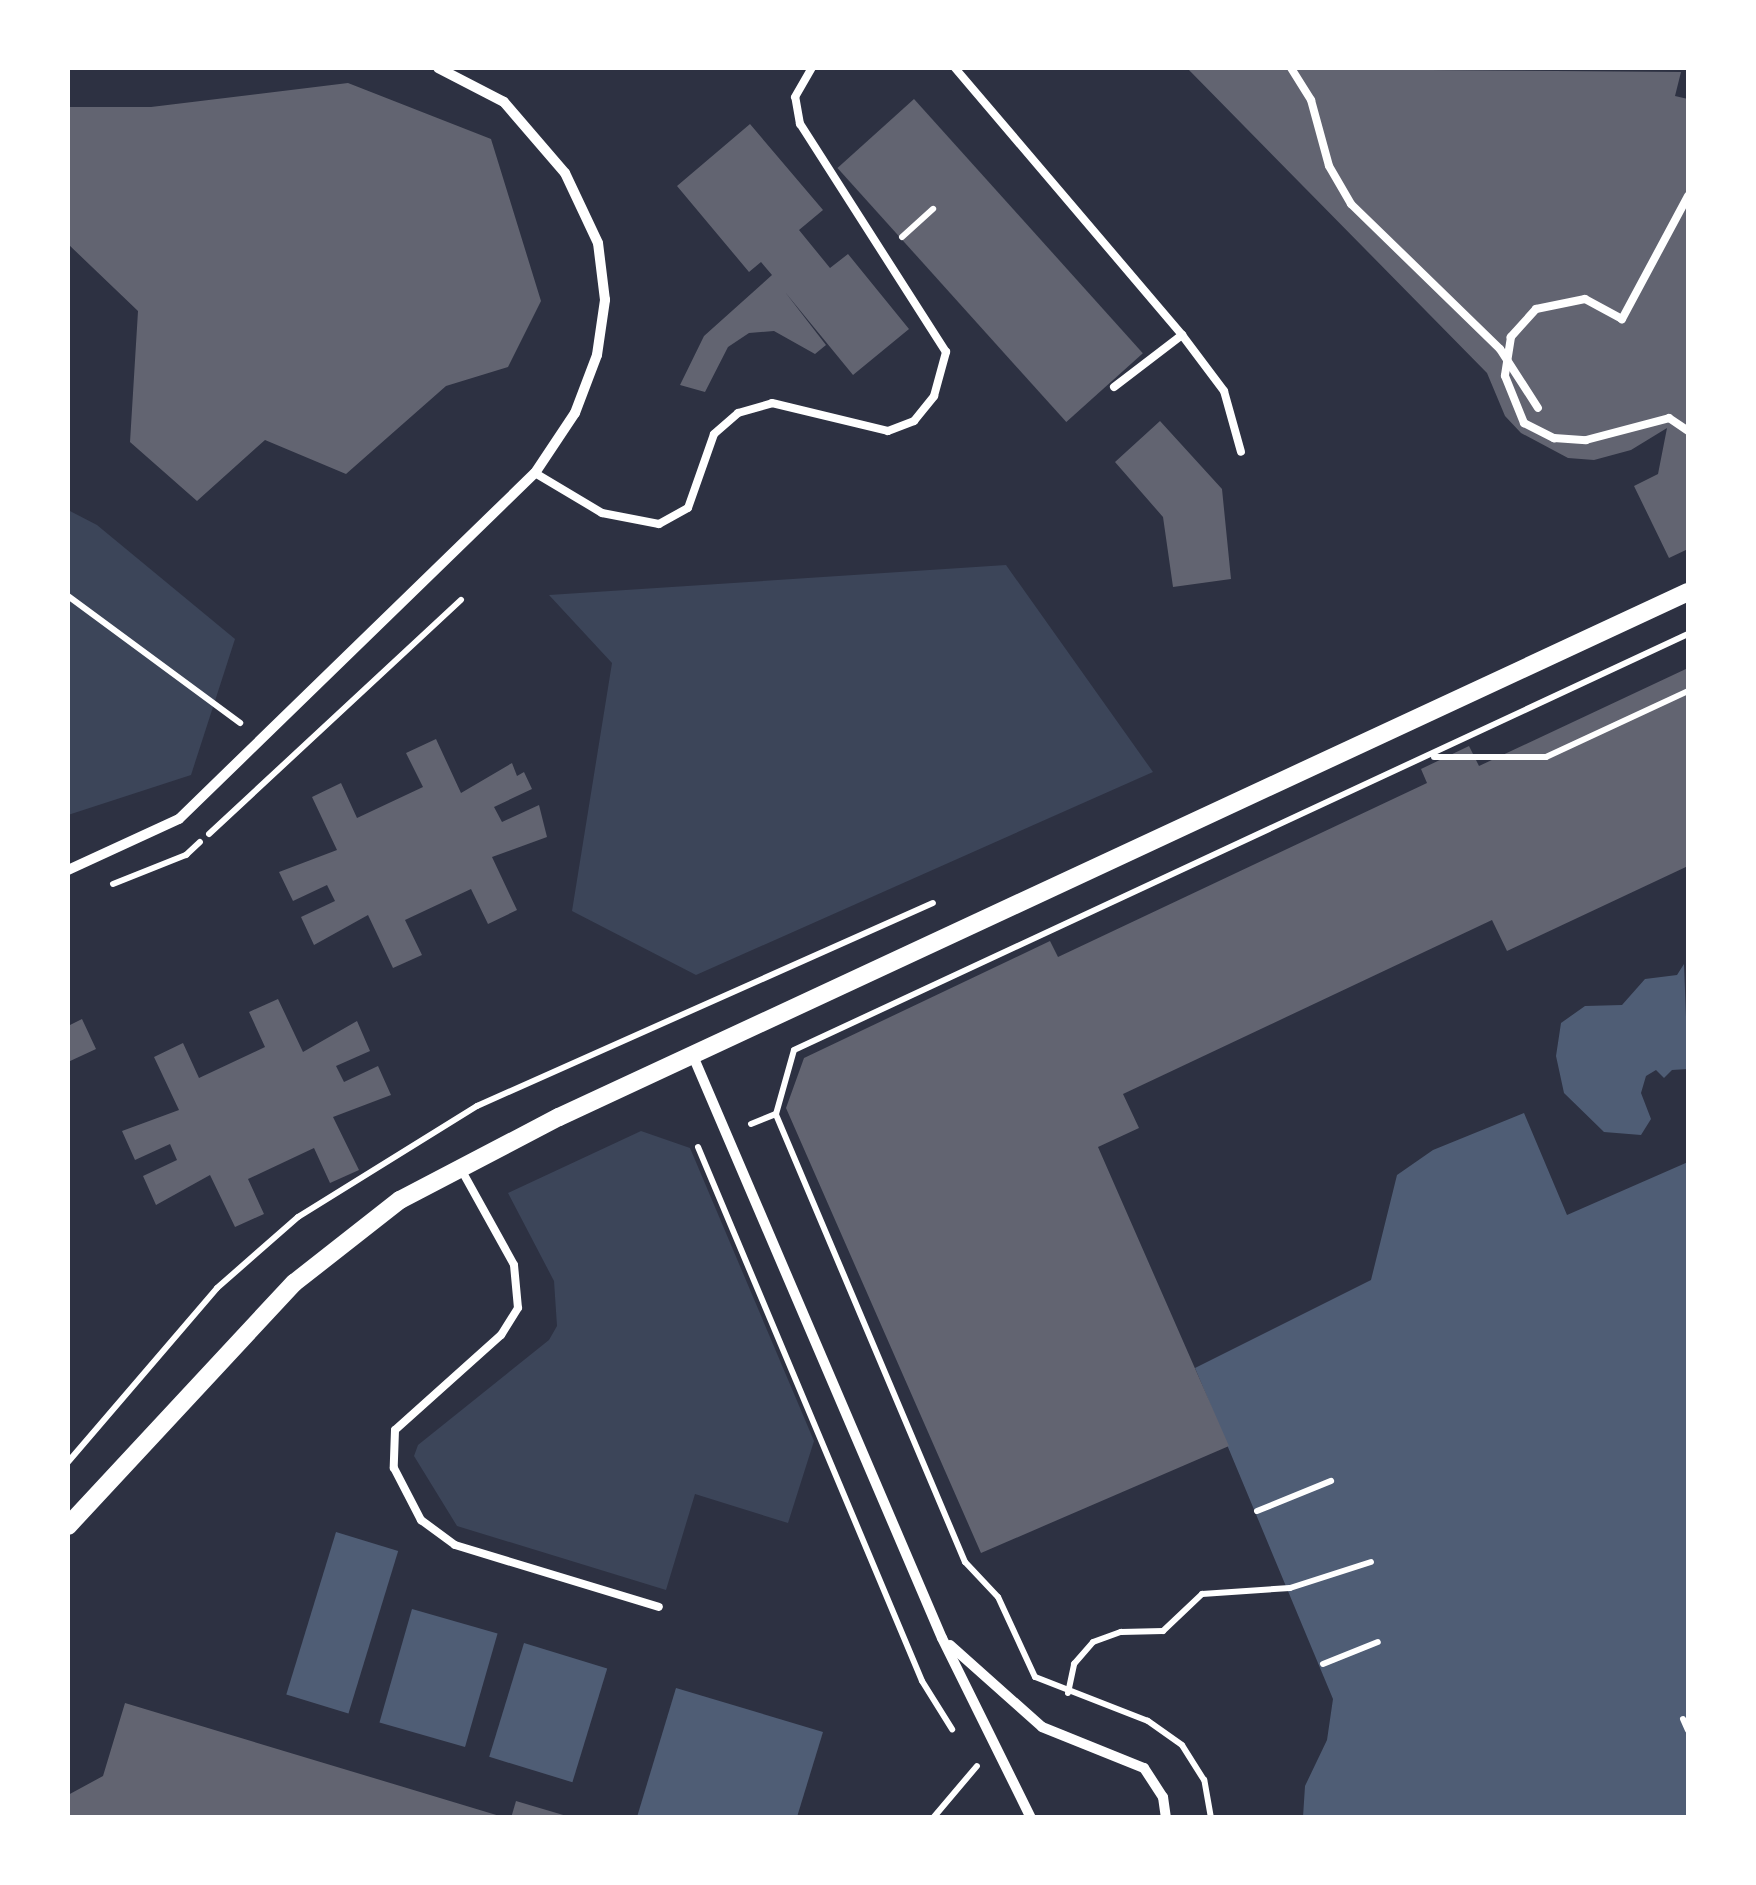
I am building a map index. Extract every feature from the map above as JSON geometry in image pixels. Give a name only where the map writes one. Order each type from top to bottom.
[{"type":"street","points":[[68,870],[179,819],[535,472],[575,412],[597,356],[605,300],[598,243],[566,173],[504,102],[438,68]]},
{"type":"street","points":[[68,1526],[294,1283],[362,1226],[460,1167],[1688,592]]},
{"type":"street","points":[[693,1056],[942,1638],[1031,1818]]},
{"type":"street","points":[[942,1638],[1042,1727],[1144,1768],[1163,1797],[1166,1818]]},
{"type":"lane","points":[[535,472],[602,513],[659,524],[688,508],[714,434],[738,413],[772,404],[888,431],[914,421],[934,396],[946,352],[800,124],[796,97],[812,68]]},
{"type":"lane","points":[[955,68],[1182,335],[1224,391],[1241,452]]},
{"type":"lane","points":[[1290,68],[1311,100],[1329,166],[1351,204],[1477,324],[1538,408]]},
{"type":"lane","points":[[1688,196],[1622,319],[1584,299],[1536,308],[1511,337],[1506,376],[1524,423],[1554,438],[1586,440],[1668,418],[1688,431]]},
{"type":"lane","points":[[1114,387],[1182,335]]},
{"type":"lane","points":[[460,1167],[514,1265],[518,1308],[501,1334],[395,1430],[394,1468],[420,1520],[455,1545],[659,1606]]},
{"type":"path","points":[[68,596],[261,739]]},
{"type":"path","points":[[1211,1818],[1194,1761],[1164,1730],[1035,1677],[998,1597],[965,1562],[776,1114],[794,1050],[1688,634]]},
{"type":"path","points":[[1428,757],[1546,756],[1688,691]]},
{"type":"path","points":[[1258,1511],[1331,1481]]},
{"type":"path","points":[[1068,1693],[1074,1664],[1094,1642],[1121,1632],[1163,1631],[1202,1594],[1290,1588],[1372,1562]]},
{"type":"path","points":[[1323,1664],[1378,1642]]},
{"type":"path","points":[[1684,1719],[1688,1730]]},
{"type":"path","points":[[933,1818],[978,1766]]},
{"type":"shaded area","points":[[68,510],[97,525],[235,639],[191,775],[68,815]]},
{"type":"shaded area","points":[[1006,565],[1153,772],[696,975],[572,911],[612,663],[549,595]]},
{"type":"shaded area","points":[[1684,964],[1688,1069],[1672,1070],[1664,1078],[1656,1070],[1646,1076],[1641,1093],[1651,1119],[1641,1135],[1604,1132],[1564,1093],[1556,1056],[1561,1023],[1585,1006],[1622,1005],[1645,979],[1677,975]]},
{"type":"shaded area","points":[[1524,1113],[1567,1215],[1688,1162],[1688,1817],[1303,1817],[1305,1786],[1327,1740],[1333,1699],[1195,1368],[1371,1280],[1397,1175],[1433,1150]]},
{"type":"shaded area","points":[[641,1131],[690,1148],[814,1441],[788,1523],[695,1494],[666,1590],[457,1526],[414,1456],[418,1445],[549,1340],[557,1326],[554,1281],[508,1193]]},
{"type":"shaded area","points":[[336,1532],[398,1551],[348,1714],[286,1695]]},
{"type":"shaded area","points":[[412,1609],[498,1634],[465,1747],[379,1722]]},
{"type":"shaded area","points":[[524,1643],[607,1668],[572,1782],[489,1757]]},
{"type":"shaded area","points":[[676,1688],[823,1732],[797,1817],[637,1817]]},
{"type":"building","points":[[1187,68],[1681,72],[1675,96],[1688,99],[1688,549],[1669,558],[1634,486],[1658,474],[1667,428],[1631,450],[1594,460],[1568,458],[1521,433],[1505,416],[1487,373]]},
{"type":"building","points":[[348,83],[491,139],[541,301],[508,367],[446,386],[346,474],[265,440],[197,501],[130,442],[138,311],[68,244],[68,107],[151,107]]},
{"type":"building","points":[[914,99],[1143,353],[1066,422],[837,168]]},
{"type":"building","points":[[750,124],[823,210],[799,230],[830,268],[848,254],[909,329],[853,375],[785,292],[826,345],[815,354],[774,331],[749,333],[728,347],[705,392],[680,385],[704,336],[772,275],[761,262],[749,272],[677,186]]},
{"type":"building","points":[[1160,421],[1222,489],[1231,579],[1173,587],[1163,517],[1115,462]]},
{"type":"building","points":[[1688,668],[1688,866],[1507,951],[1492,920],[1123,1094],[1139,1128],[1098,1147],[1229,1446],[981,1553],[786,1108],[804,1058],[1050,941],[1058,957],[1427,783],[1421,769],[1469,746],[1479,766]]},
{"type":"building","points":[[436,739],[461,793],[512,763],[517,776],[524,772],[532,789],[494,807],[502,822],[539,805],[547,837],[492,857],[517,910],[488,924],[471,889],[405,920],[422,955],[393,968],[368,915],[314,945],[301,917],[335,901],[327,885],[293,901],[279,872],[337,850],[312,797],[341,783],[357,818],[423,787],[406,753]]},
{"type":"building","points":[[278,999],[303,1052],[357,1021],[370,1051],[336,1066],[344,1082],[378,1066],[391,1095],[333,1117],[359,1170],[330,1183],[314,1148],[248,1179],[264,1214],[235,1227],[210,1175],[156,1205],[143,1176],[177,1160],[170,1144],[135,1160],[122,1131],[179,1110],[154,1057],[183,1043],[199,1078],[265,1047],[249,1012]]},
{"type":"building","points":[[82,1019],[96,1049],[68,1062],[68,1026]]},
{"type":"building","points":[[125,1703],[503,1818],[68,1818],[68,1795],[103,1776]]},
{"type":"building","points":[[516,1801],[570,1817],[511,1818]]}]
